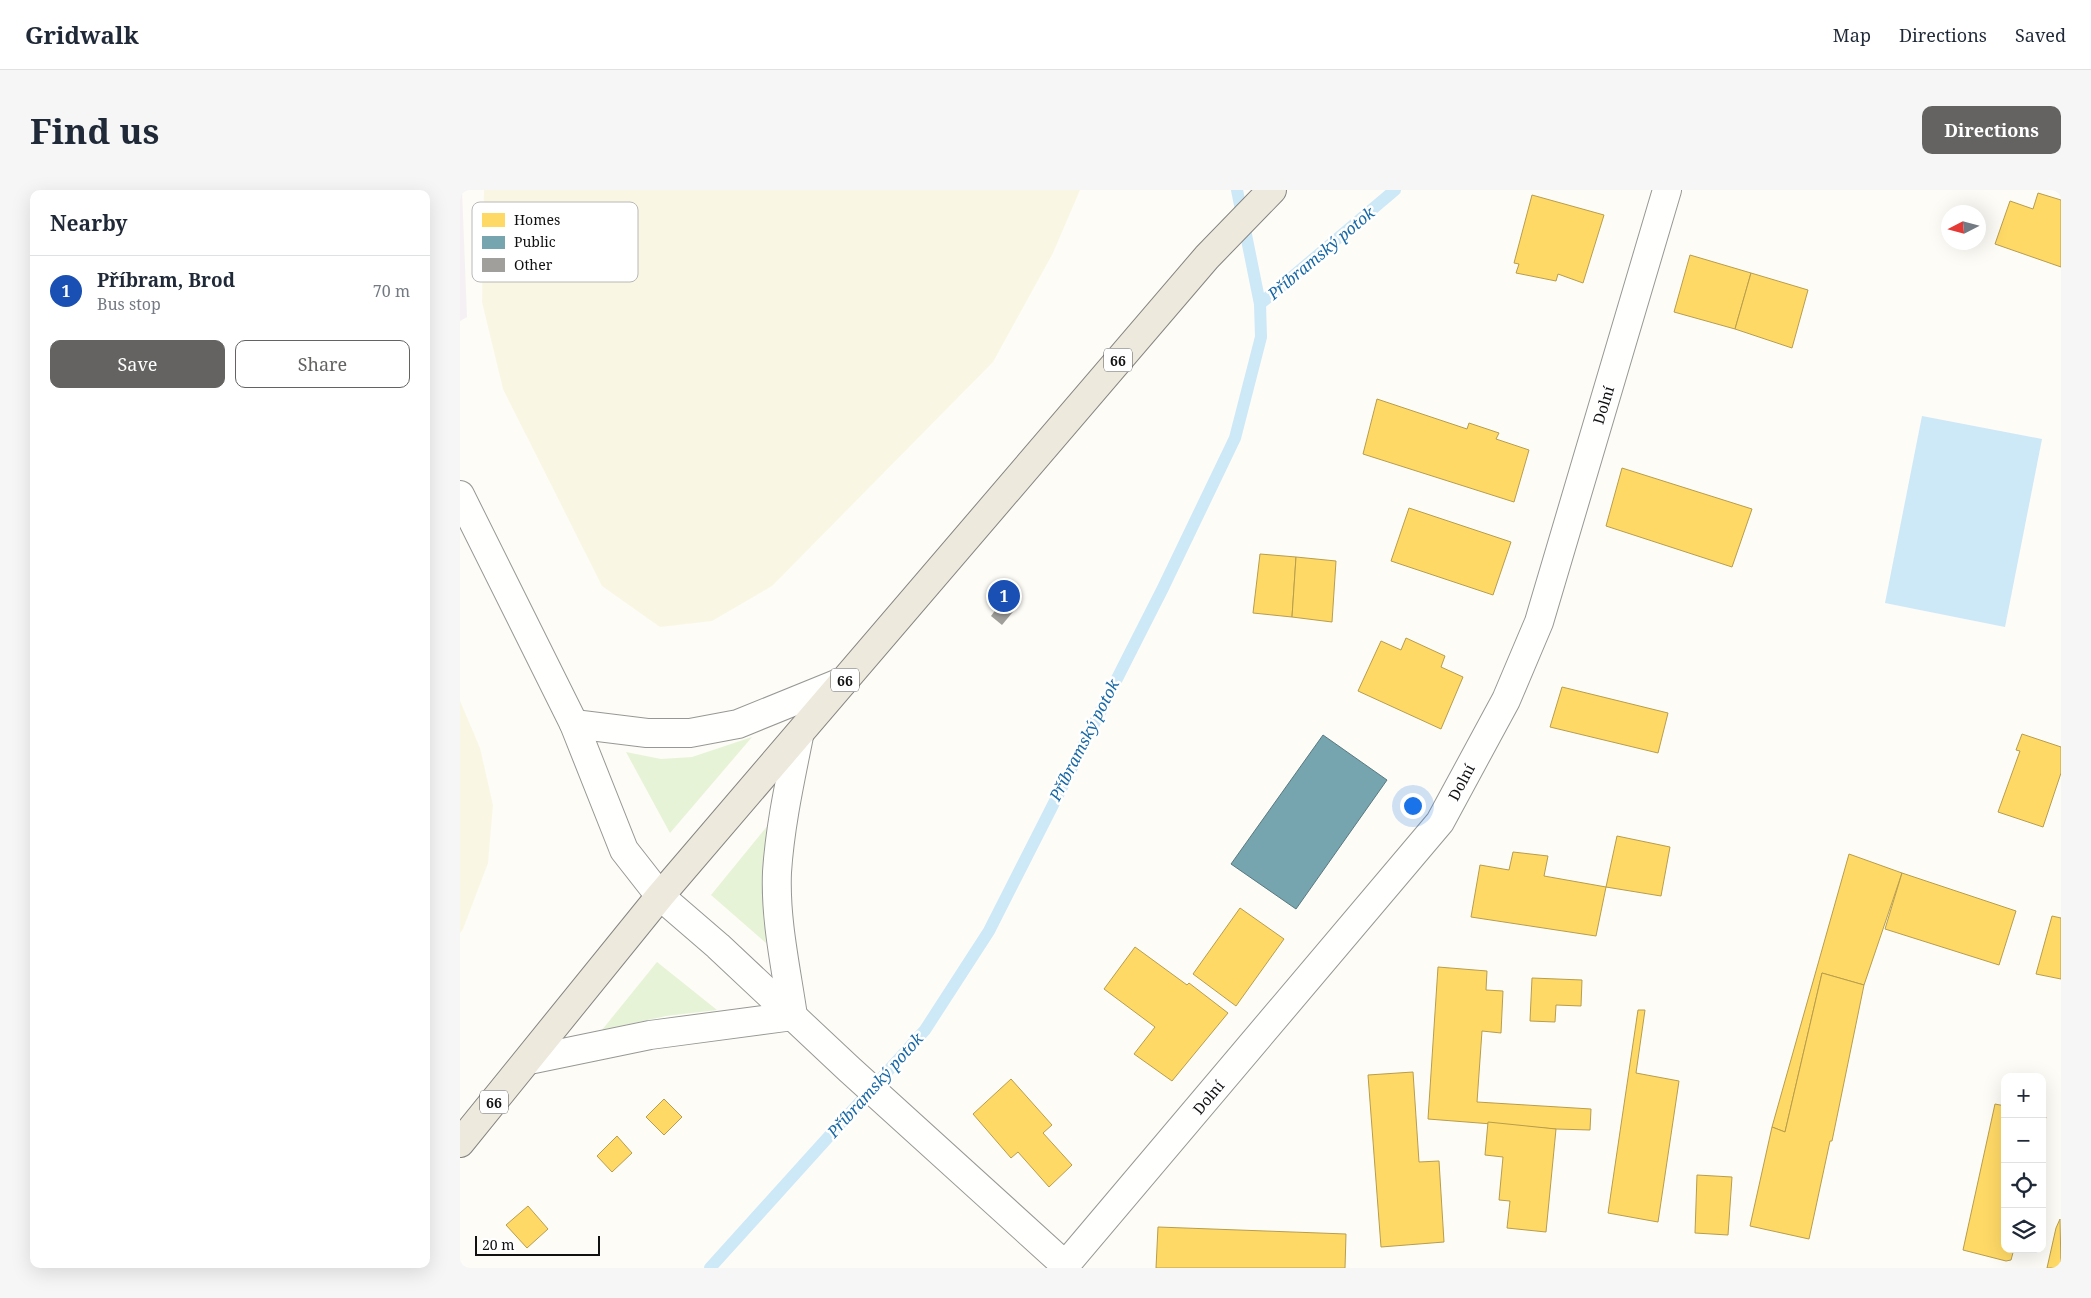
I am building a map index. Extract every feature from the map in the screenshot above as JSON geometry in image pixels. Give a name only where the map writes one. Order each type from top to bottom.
[{"type":"main road","name":"66","points":[[460,1143],[660,896],[1207,257],[1272,190]]},
{"type":"street","name":"Dolní","points":[[1064,1267],[1440,822],[1506,700],[1539,622],[1667,190]]},
{"type":"street","points":[[460,495],[574,724],[624,850],[660,896],[718,946],[1064,1267]]},
{"type":"street","points":[[574,724],[646,733],[690,733],[738,724],[844,681]]},
{"type":"street","points":[[793,1016],[778,922],[777,872],[782,826],[798,736]]},
{"type":"street","points":[[529,1060],[650,1035],[793,1016]]},
{"type":"shaded area","points":[[460,190],[462,190],[467,317],[460,321]]},
{"type":"shaded area","points":[[484,190],[1080,190],[1053,253],[993,362],[772,586],[712,621],[660,627],[602,586],[503,389],[482,302],[482,282],[638,282],[638,202],[484,202]]},
{"type":"shaded area","points":[[460,701],[480,748],[493,805],[488,863],[460,933]]},
{"type":"green space","points":[[752,737],[670,833],[626,752],[661,759],[692,757]]},
{"type":"green space","points":[[769,824],[763,889],[766,943],[711,895]]},
{"type":"green space","points":[[657,962],[717,1010],[666,1016],[602,1030]]},
{"type":"water","points":[[1922,416],[2042,439],[2005,627],[1885,603]]},
{"type":"building: Homes","points":[[2038,193],[2061,200],[2061,267],[1995,244],[2010,201],[2033,209]]},
{"type":"building: Homes","points":[[1532,195],[1604,215],[1583,283],[1558,274],[1556,281],[1516,273],[1519,264],[1514,263]]},
{"type":"building: Homes","points":[[1690,255],[1751,273],[1735,329],[1674,312]]},
{"type":"building: Homes","points":[[1751,273],[1808,290],[1792,348],[1735,329]]},
{"type":"building: Homes","points":[[1377,399],[1467,429],[1469,423],[1499,433],[1496,439],[1529,450],[1514,502],[1363,454]]},
{"type":"building: Homes","points":[[1622,468],[1752,509],[1732,567],[1606,526]]},
{"type":"building: Homes","points":[[1409,508],[1511,542],[1493,595],[1391,561]]},
{"type":"building: Homes","points":[[1260,554],[1296,557],[1292,617],[1253,613]]},
{"type":"building: Homes","points":[[1296,557],[1336,561],[1332,622],[1292,617]]},
{"type":"building: Homes","points":[[1406,638],[1445,656],[1441,667],[1463,677],[1441,729],[1358,691],[1381,641],[1401,650]]},
{"type":"building: Homes","points":[[1562,687],[1668,713],[1658,753],[1550,727]]},
{"type":"building: Homes","points":[[2022,734],[2061,747],[2061,773],[2043,827],[1998,812],[2020,751],[2016,750]]},
{"type":"building: Homes","points":[[1617,836],[1670,847],[1661,896],[1606,887]]},
{"type":"building: Homes","points":[[1513,852],[1548,856],[1544,876],[1606,887],[1596,936],[1471,917],[1480,865],[1509,870]]},
{"type":"building: Homes","points":[[1849,854],[1902,873],[1864,985],[1822,973],[1785,1132],[1772,1127]]},
{"type":"building: Homes","points":[[1902,873],[2016,911],[1999,965],[1885,929]]},
{"type":"building: Homes","points":[[1240,908],[1284,939],[1236,1006],[1193,974]]},
{"type":"building: Homes","points":[[2052,916],[2061,918],[2061,979],[2036,974]]},
{"type":"building: Homes","points":[[1135,947],[1187,985],[1189,983],[1228,1013],[1172,1081],[1134,1054],[1155,1027],[1104,989]]},
{"type":"building: Homes","points":[[1438,967],[1487,971],[1486,990],[1503,991],[1501,1033],[1482,1031],[1477,1102],[1591,1109],[1590,1130],[1428,1119]]},
{"type":"building: Homes","points":[[1822,973],[1864,985],[1832,1141],[1830,1141],[1809,1239],[1750,1226],[1772,1127],[1785,1132]]},
{"type":"building: Homes","points":[[1532,978],[1582,980],[1581,1006],[1556,1005],[1555,1022],[1530,1021]]},
{"type":"building: Homes","points":[[1638,1010],[1645,1010],[1636,1073],[1679,1081],[1658,1222],[1608,1213]]},
{"type":"building: Homes","points":[[1413,1072],[1419,1162],[1439,1161],[1444,1242],[1381,1247],[1368,1075]]},
{"type":"building: Homes","points":[[1011,1079],[1052,1125],[1043,1133],[1072,1165],[1049,1187],[1018,1152],[1011,1158],[973,1114]]},
{"type":"building: Homes","points":[[664,1099],[682,1117],[664,1135],[646,1117]]},
{"type":"building: Homes","points":[[1995,1104],[2001,1105],[2001,1253],[2013,1253],[2011,1260],[2006,1261],[1963,1250]]},
{"type":"building: Homes","points":[[1488,1122],[1556,1129],[1546,1232],[1507,1228],[1510,1201],[1499,1200],[1503,1157],[1485,1155]]},
{"type":"building: Homes","points":[[617,1136],[632,1153],[612,1172],[597,1156]]},
{"type":"building: Homes","points":[[1697,1175],[1732,1177],[1728,1235],[1695,1233]]},
{"type":"building: Homes","points":[[528,1206],[548,1229],[527,1248],[506,1225]]},
{"type":"building: Homes","points":[[2060,1219],[2061,1268],[2047,1268],[2056,1228]]},
{"type":"building: Homes","points":[[1158,1227],[1346,1234],[1345,1268],[1156,1268]]},
{"type":"building: Public","points":[[1323,735],[1387,780],[1296,909],[1231,864]]},
{"type":"building: Other","points":[[1005,597],[1017,607],[1002,625],[991,616]]},
{"type":"waterway","points":[[1237,190],[1260,304]]},
{"type":"waterway","name":"Příbramský potok","points":[[710,1268],[925,1030],[989,931],[1163,588],[1235,438],[1261,337],[1260,304],[1395,190]]},
{"type":"place","name":"Příbram, Brod","points":[[1004,596]]}]
